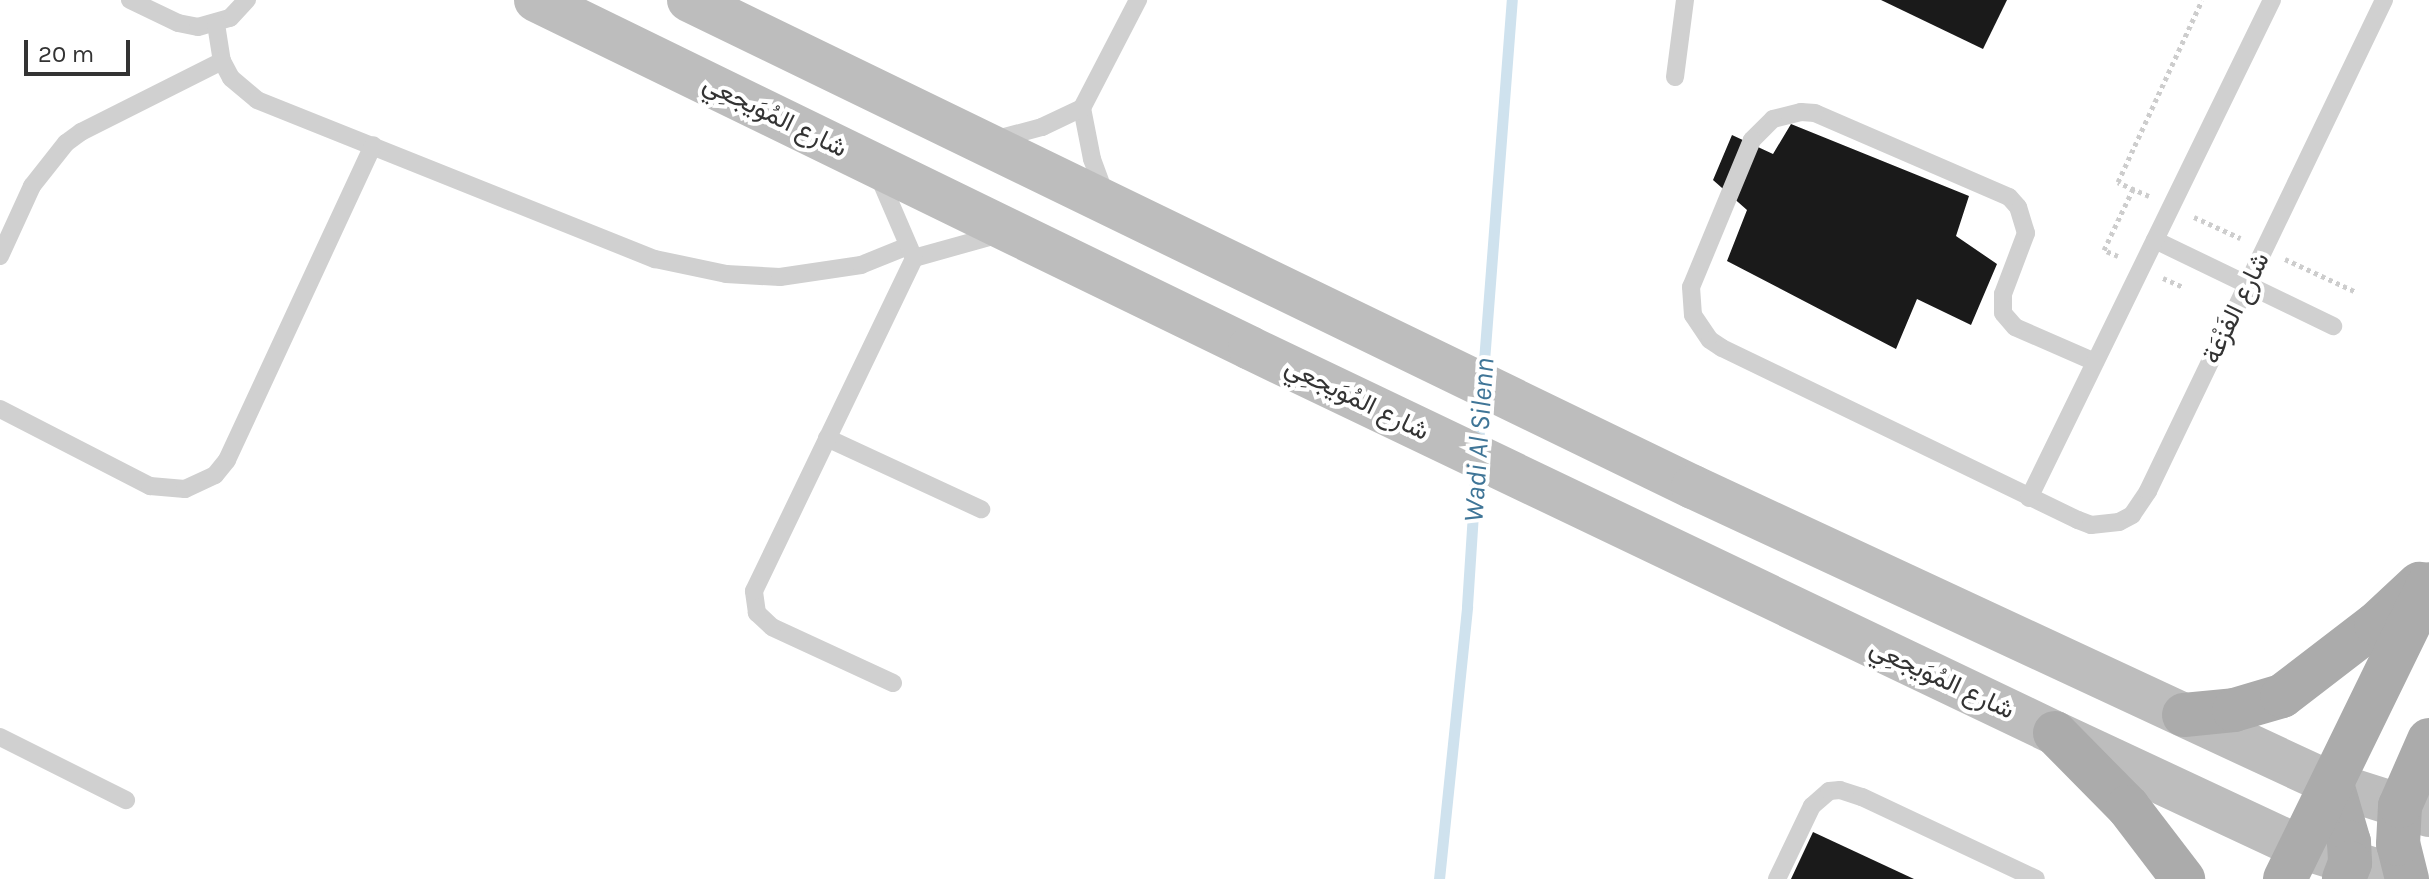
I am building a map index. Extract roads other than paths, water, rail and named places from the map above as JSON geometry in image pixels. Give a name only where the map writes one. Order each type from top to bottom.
[{"type":"main road","points":[[2184,715],[2234,710],[2282,696],[2376,624],[2429,573]]},
{"type":"main road","points":[[2293,863],[2429,584]]},
{"type":"main road","points":[[2055,733],[2128,807],[2183,879]]},
{"type":"main road","points":[[2407,879],[2419,819],[2429,740]]},
{"type":"main road","points":[[2332,784],[2345,822],[2347,871]]},
{"type":"street","name":"شارع المُوَيجعِي","points":[[536,0],[1250,348],[2055,733],[2293,863],[2407,879]]},
{"type":"street","points":[[689,0],[1693,487],[2332,784],[2419,819]]},
{"type":"lane","points":[[130,0],[178,23],[198,27],[230,18],[247,0]]},
{"type":"lane","points":[[1111,207],[1092,159],[1082,108],[1138,0]]},
{"type":"lane","points":[[1675,77],[1685,0]]},
{"type":"lane","points":[[2029,498],[2272,0]]},
{"type":"lane","name":"شارع الفَزْعَة","points":[[2095,362],[2015,327],[2003,313],[2003,294],[2026,233],[2025,219],[2009,197],[1815,113],[1787,114],[1773,119],[1752,140],[1691,287],[1693,315],[1710,340],[1722,348],[2029,498],[2091,525],[2119,522],[2132,515],[2148,491],[2384,0]]},
{"type":"lane","points":[[216,24],[222,61],[242,90],[257,100],[655,259],[690,268],[753,276],[801,276],[1011,231]]},
{"type":"lane","points":[[0,256],[41,171],[66,143],[81,132],[222,61]]},
{"type":"lane","points":[[978,142],[1022,134],[1082,108]]},
{"type":"lane","points":[[0,409],[150,486],[185,489],[215,475],[227,460],[373,145]]},
{"type":"lane","points":[[871,163],[911,252],[758,581],[754,602],[763,621],[772,627],[893,683]]},
{"type":"lane","points":[[2155,240],[2333,326]]},
{"type":"lane","points":[[827,438],[981,509]]},
{"type":"lane","points":[[0,737],[126,800]]},
{"type":"lane","points":[[1777,879],[1812,806],[1829,791],[1840,790],[1862,797],[2002,872],[2036,879]]},
{"type":"waterway","name":"Wadi Al Silenn","points":[[1483,374],[1512,0]]},
{"type":"waterway","name":"Wadi Al Silenn","points":[[1478,446],[1481,395]]},
{"type":"waterway","name":"Wadi Al Silenn","points":[[1439,879],[1467,606],[1476,467]]}]
